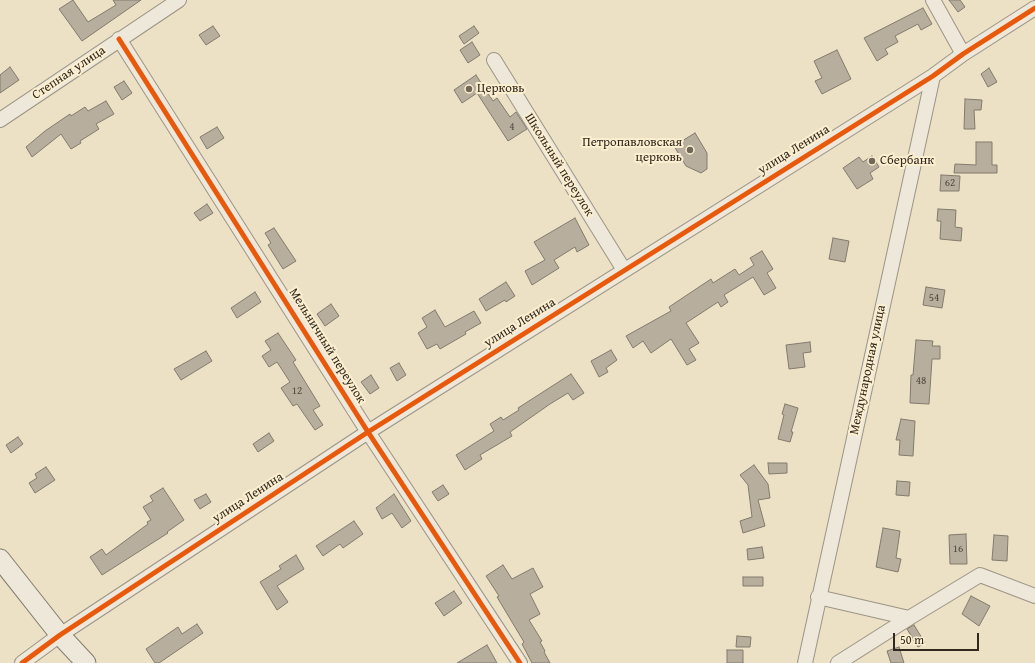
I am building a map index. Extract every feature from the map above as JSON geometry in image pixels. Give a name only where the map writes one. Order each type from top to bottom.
[{"type":"main road","points":[[0,559],[60,635],[86,663]]},
{"type":"street","name":"Степная улица","points":[[0,120],[179,0]]},
{"type":"street","points":[[933,0],[963,54]]},
{"type":"street","name":"улица Ленина","points":[[22,663],[60,635],[368,432],[932,76],[963,54],[1035,8]]},
{"type":"street","name":"Мельничный переулок","points":[[119,39],[368,432],[520,663]]},
{"type":"street","name":"Школьный переулок","points":[[494,60],[624,270]]},
{"type":"street","name":"Международная улица","points":[[804,663],[932,76]]},
{"type":"street","points":[[838,663],[980,574],[1035,596]]},
{"type":"street","points":[[818,597],[909,618]]},
{"type":"building","points":[[73,0],[88,22],[116,5],[113,0],[141,0],[82,41],[59,9]]},
{"type":"building","points":[[949,0],[960,0],[965,7],[958,12]]},
{"type":"building","points":[[923,8],[932,24],[921,30],[918,24],[895,36],[898,42],[885,49],[888,54],[877,61],[864,38]]},
{"type":"building","points":[[213,26],[220,36],[206,45],[199,35]]},
{"type":"building","points":[[474,26],[479,33],[464,44],[459,36]]},
{"type":"building","points":[[472,42],[480,55],[468,63],[460,50]]},
{"type":"building","points":[[837,50],[851,79],[822,94],[815,81],[822,78],[814,61]]},
{"type":"building","points":[[10,67],[19,80],[0,93],[0,75]]},
{"type":"building","points":[[989,68],[997,82],[988,87],[981,74]]},
{"type":"building","points":[[476,75],[493,101],[497,98],[510,117],[516,112],[527,129],[508,141],[477,93],[462,103],[454,90]]},
{"type":"building","points":[[124,81],[132,93],[122,100],[114,87]]},
{"type":"building","points":[[965,99],[982,100],[981,110],[974,110],[975,129],[964,129]]},
{"type":"building","points":[[106,101],[114,114],[96,124],[99,129],[80,141],[81,143],[71,149],[61,134],[32,157],[26,147],[45,131],[70,114],[71,116],[85,107],[88,111]]},
{"type":"building","points":[[217,127],[224,138],[207,149],[200,137]]},
{"type":"building","name":"Петропавловская церковь","points":[[695,133],[707,153],[707,169],[701,173],[686,166],[674,146]]},
{"type":"building","points":[[976,142],[992,142],[992,165],[997,165],[997,173],[954,173],[955,164],[976,165]]},
{"type":"building","points":[[872,156],[879,167],[870,173],[873,179],[857,189],[843,168],[859,157],[863,162]]},
{"type":"building","points":[[941,175],[960,176],[959,191],[940,191]]},
{"type":"building","points":[[207,204],[213,213],[200,221],[194,213]]},
{"type":"building","points":[[938,209],[956,210],[955,227],[962,228],[961,241],[940,239],[941,221],[937,221]]},
{"type":"building","points":[[575,218],[589,245],[577,252],[575,247],[554,260],[559,268],[532,285],[525,271],[545,260],[534,242]]},
{"type":"building","points":[[274,228],[296,261],[283,269],[268,245],[271,243],[265,233]]},
{"type":"building","points":[[833,238],[849,241],[845,262],[829,259]]},
{"type":"building","points":[[762,251],[773,269],[767,273],[776,288],[764,295],[753,277],[724,295],[728,302],[721,307],[718,302],[686,323],[699,343],[689,349],[696,360],[687,365],[671,339],[651,353],[643,341],[633,348],[626,336],[671,311],[669,307],[711,279],[713,283],[735,269],[739,275],[754,265],[750,258]]},
{"type":"building","points":[[506,282],[515,296],[486,311],[479,299]]},
{"type":"building","points":[[926,287],[945,290],[942,308],[923,305]]},
{"type":"building","points":[[255,292],[261,302],[237,318],[231,308]]},
{"type":"building","points":[[331,304],[339,316],[325,326],[317,314]]},
{"type":"building","points":[[435,310],[445,327],[474,311],[481,323],[465,332],[466,334],[440,349],[437,344],[427,349],[418,333],[427,327],[422,318]]},
{"type":"building","points":[[278,333],[296,360],[293,362],[320,406],[313,410],[323,425],[315,430],[297,404],[293,406],[281,388],[290,382],[277,362],[269,367],[262,356],[271,350],[265,341]]},
{"type":"building","points":[[916,340],[933,341],[932,346],[940,346],[940,359],[932,359],[929,404],[910,403],[911,375],[913,375]]},
{"type":"building","points":[[810,342],[811,352],[803,353],[805,367],[789,369],[786,345]]},
{"type":"building","points":[[611,350],[617,360],[606,368],[608,372],[599,377],[591,361]]},
{"type":"building","points":[[206,351],[212,361],[181,380],[174,369]]},
{"type":"building","points":[[399,363],[406,375],[397,381],[390,368]]},
{"type":"building","points":[[571,374],[584,393],[573,400],[568,393],[550,404],[510,432],[512,436],[480,455],[482,459],[465,470],[456,455],[494,431],[490,424],[501,417],[503,420],[519,410],[518,408]]},
{"type":"building","points":[[371,375],[379,388],[370,394],[361,382]]},
{"type":"building","points":[[785,404],[798,408],[791,432],[793,432],[790,442],[778,439]]},
{"type":"building","points":[[901,419],[915,421],[913,456],[899,455],[900,440],[896,440]]},
{"type":"building","points":[[269,433],[274,441],[258,452],[253,444]]},
{"type":"building","points":[[18,437],[23,444],[11,453],[6,445]]},
{"type":"building","points":[[768,463],[787,463],[787,473],[769,474]]},
{"type":"building","points":[[754,465],[768,484],[770,498],[758,500],[765,526],[743,533],[740,521],[752,517],[748,485],[740,475]]},
{"type":"building","points":[[46,467],[55,480],[35,493],[29,483],[37,478],[35,474]]},
{"type":"building","points":[[897,481],[910,482],[909,496],[896,495]]},
{"type":"building","points":[[443,485],[449,494],[438,501],[432,492]]},
{"type":"building","points":[[163,488],[184,520],[167,532],[168,533],[102,575],[90,557],[102,549],[106,555],[148,524],[147,522],[151,520],[143,507],[153,501],[150,496]]},
{"type":"building","points":[[206,494],[211,502],[200,509],[194,500]]},
{"type":"building","points":[[394,494],[411,521],[402,528],[392,513],[382,519],[376,508]]},
{"type":"building","points":[[354,521],[363,534],[343,548],[340,544],[323,556],[316,546]]},
{"type":"building","points":[[883,528],[900,531],[896,558],[901,559],[898,572],[876,567]]},
{"type":"building","points":[[966,534],[967,564],[950,564],[949,535]]},
{"type":"building","points":[[994,535],[1008,536],[1007,561],[992,560]]},
{"type":"building","points":[[762,547],[764,558],[748,560],[747,549]]},
{"type":"building","points":[[296,555],[304,569],[277,586],[288,602],[277,610],[260,582],[281,569],[279,566]]},
{"type":"building","points":[[503,565],[512,579],[533,568],[543,587],[530,594],[540,614],[529,620],[542,641],[540,642],[550,663],[532,663],[522,644],[524,642],[497,597],[499,596],[486,576]]},
{"type":"building","points":[[743,577],[763,577],[763,586],[743,586]]},
{"type":"building","points":[[454,591],[462,603],[444,616],[435,603]]},
{"type":"building","points":[[971,596],[990,606],[979,626],[962,614]]},
{"type":"building","points":[[197,624],[203,633],[159,663],[155,663],[146,649],[178,627],[182,634]]},
{"type":"building","points":[[914,625],[925,643],[918,647],[907,629]]},
{"type":"building","points":[[737,636],[751,637],[750,647],[736,647]]},
{"type":"building","points":[[487,645],[497,663],[457,663]]},
{"type":"building","points":[[899,647],[904,663],[891,663],[887,651]]},
{"type":"building","points":[[727,650],[743,650],[743,663],[727,663]]},
{"type":"cycle path","points":[[22,663],[60,635],[368,432],[933,76],[963,54],[1035,8]]},
{"type":"cycle path","points":[[119,39],[368,432],[520,663]]},
{"type":"place","name":"Церковь","points":[[469,89]]},
{"type":"place","name":"Петропавловская церковь","points":[[690,150]]},
{"type":"place","name":"Сбербанк","points":[[872,161]]}]
